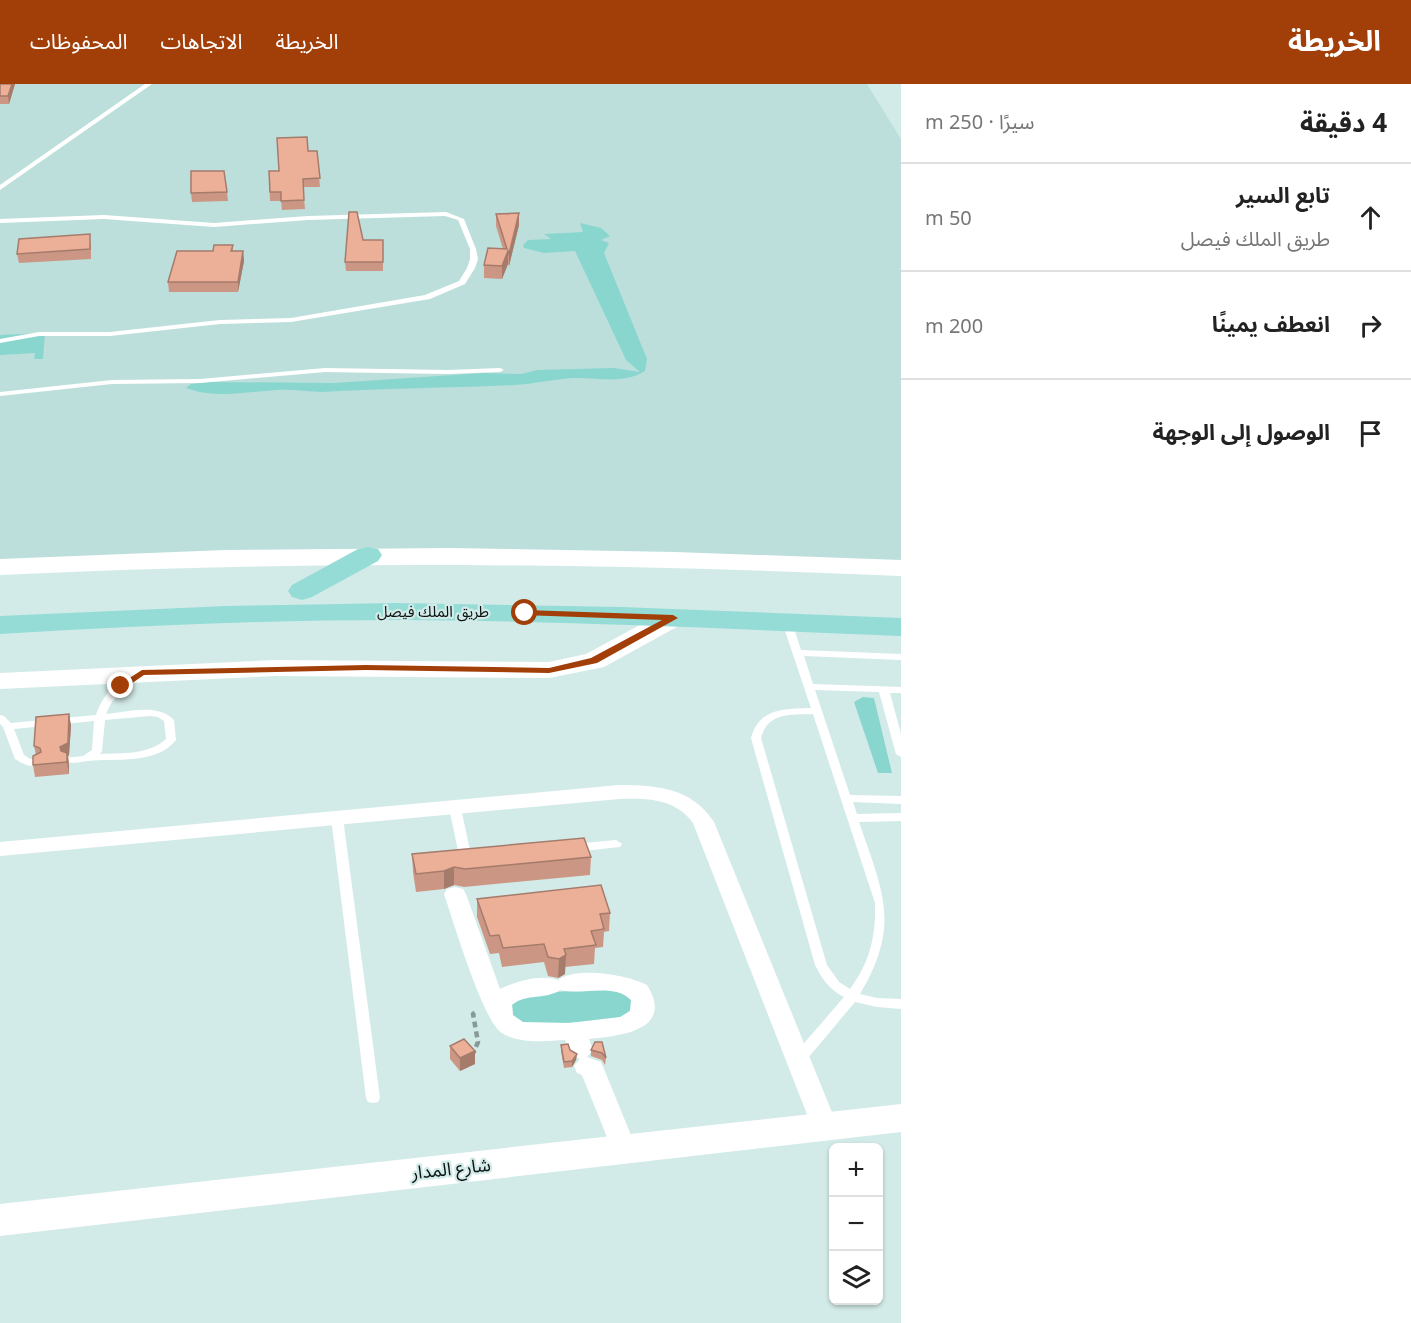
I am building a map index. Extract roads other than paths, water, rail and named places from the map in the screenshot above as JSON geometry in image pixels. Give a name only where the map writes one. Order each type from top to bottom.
[{"type":"main road","points":[[302,591],[368,555]]},
{"type":"main road","name":"طريق الملك فيصل","points":[[0,603],[302,591],[526,591],[901,605]]},
{"type":"main road","name":"طريق الملك فيصل","points":[[0,625],[196,615],[379,612],[525,613],[901,627]]},
{"type":"street","points":[[0,567],[223,557],[513,555],[901,568]]},
{"type":"street","points":[[0,681],[142,672],[298,668],[549,670],[594,661],[673,618]]},
{"type":"street","points":[[0,849],[637,791],[670,796],[691,807],[703,822],[825,1127]]},
{"type":"street","points":[[455,894],[490,993],[505,1023],[522,1032],[587,1051]]},
{"type":"street","points":[[499,1007],[509,994],[518,990],[559,985],[620,983],[637,992],[642,1000],[643,1008],[634,1021],[617,1027],[587,1051]]},
{"type":"street","points":[[587,1051],[624,1150]]},
{"type":"street","name":"شارع المدار","points":[[0,1220],[901,1118]]},
{"type":"lane","points":[[0,188],[149,84]]},
{"type":"lane","points":[[0,220],[104,217],[214,225],[319,217],[446,214],[461,219],[473,249],[474,259],[462,282],[437,294],[416,300],[291,320],[214,322],[110,334],[39,334],[0,341]]},
{"type":"lane","points":[[0,394],[122,381],[200,381],[325,370],[447,372],[500,370]]},
{"type":"lane","points":[[787,622],[847,798],[884,917],[881,945],[876,958],[851,996],[798,1060]]},
{"type":"lane","points":[[798,653],[901,657]]},
{"type":"lane","points":[[90,758],[97,751],[98,718],[102,708],[113,693],[142,672]]},
{"type":"lane","points":[[810,687],[901,690]]},
{"type":"lane","points":[[884,690],[901,754]]},
{"type":"lane","points":[[818,711],[789,712],[771,717],[760,726],[756,738],[824,972],[834,986],[851,996],[881,1003],[901,1004]]},
{"type":"lane","points":[[36,763],[27,762],[19,757],[4,722],[161,714],[169,720],[171,740],[165,747],[154,752],[69,760]]},
{"type":"lane","points":[[847,798],[901,800]]},
{"type":"lane","points":[[451,861],[472,859],[455,808]]},
{"type":"lane","points":[[337,818],[373,1098]]},
{"type":"lane","points":[[853,818],[901,818]]},
{"type":"lane","points":[[558,850],[616,844]]}]
